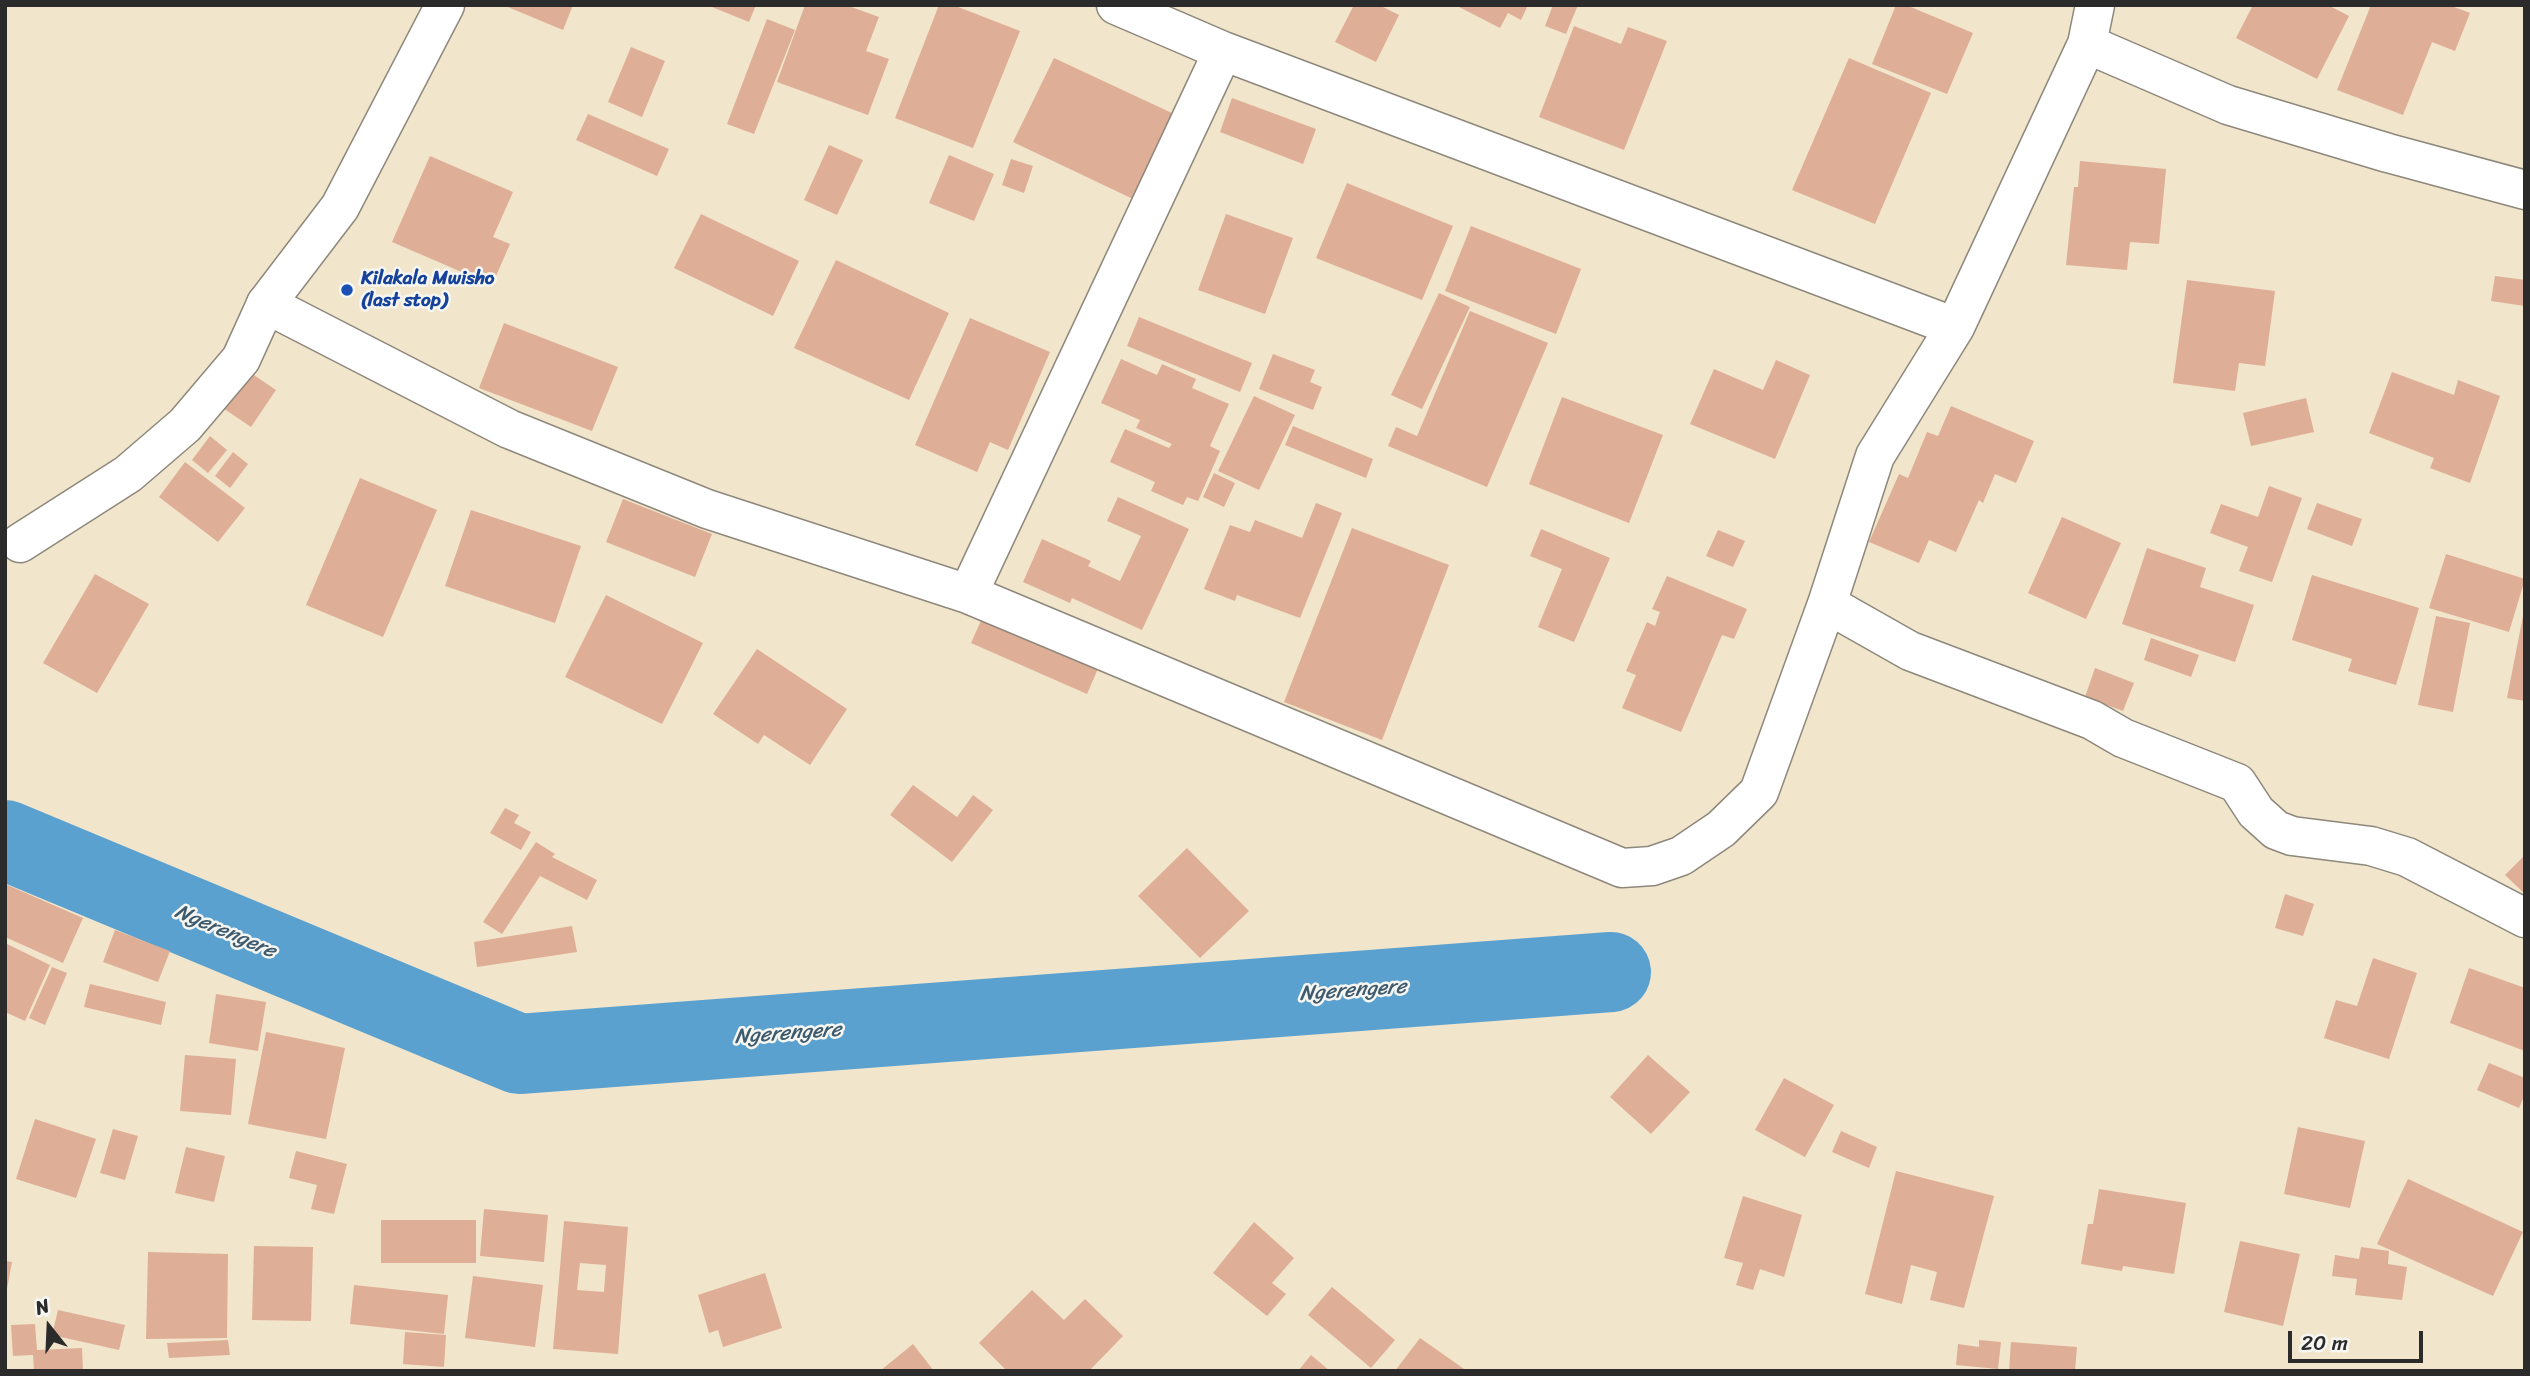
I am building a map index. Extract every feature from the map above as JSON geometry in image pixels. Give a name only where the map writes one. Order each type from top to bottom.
[{"type":"street","points":[[20,543],[128,474],[185,425],[241,359],[266,304],[340,207],[445,5]]},
{"type":"street","points":[[1116,5],[1223,51],[1955,327]]},
{"type":"street","points":[[266,304],[509,429],[706,509],[968,594],[1622,868],[1652,866],[1681,856],[1720,829],[1759,792],[1827,604],[1875,456],[1955,327],[2087,44],[2095,5]]},
{"type":"street","points":[[2087,44],[2228,105],[2388,153],[2525,190]]},
{"type":"street","points":[[968,594],[1223,51]]},
{"type":"street","points":[[1827,604],[1910,651],[2092,720],[2123,738],[2237,783],[2256,812],[2276,830],[2292,836],[2371,846],[2407,857],[2525,918]]},
{"type":"building","points":[[503,5],[573,5],[563,30]]},
{"type":"building","points":[[707,5],[756,5],[749,22]]},
{"type":"building","points":[[805,5],[846,5],[879,17],[866,51],[889,59],[868,115],[777,82]]},
{"type":"building","points":[[939,5],[953,5],[1020,31],[973,148],[895,118]]},
{"type":"building","points":[[1354,5],[1379,5],[1399,15],[1376,62],[1335,42]]},
{"type":"building","points":[[1528,5],[1521,20],[1508,13],[1500,28],[1459,7]]},
{"type":"building","points":[[1553,5],[1578,5],[1566,34],[1545,26]]},
{"type":"building","points":[[1896,5],[1906,5],[1973,33],[1947,94],[1872,64]]},
{"type":"building","points":[[2253,5],[2328,5],[2349,16],[2317,79],[2236,38]]},
{"type":"building","points":[[2371,5],[2449,5],[2470,13],[2455,51],[2432,42],[2403,115],[2337,90]]},
{"type":"building","points":[[767,19],[795,30],[754,134],[727,124]]},
{"type":"building","points":[[1574,26],[1621,44],[1628,27],[1667,41],[1624,150],[1539,117]]},
{"type":"building","points":[[631,47],[665,61],[642,117],[608,102]]},
{"type":"building","points":[[1054,58],[1174,114],[1133,199],[1013,142]]},
{"type":"building","points":[[1849,58],[1931,93],[1875,224],[1792,190]]},
{"type":"building","points":[[1232,98],[1316,129],[1303,164],[1220,132]]},
{"type":"building","points":[[588,114],[669,149],[657,176],[576,140]]},
{"type":"building","points":[[829,145],[863,160],[837,215],[804,200]]},
{"type":"building","points":[[949,155],[994,174],[974,221],[929,203]]},
{"type":"building","points":[[430,156],[513,192],[493,237],[510,244],[492,285],[392,242]]},
{"type":"building","points":[[1011,159],[1033,166],[1024,193],[1002,185]]},
{"type":"building","points":[[2080,161],[2166,169],[2159,244],[2130,242],[2127,270],[2066,265],[2074,187],[2078,187]]},
{"type":"building","points":[[1347,183],[1453,226],[1422,300],[1316,258]]},
{"type":"building","points":[[701,214],[799,261],[773,316],[674,268]]},
{"type":"building","points":[[1226,214],[1293,238],[1265,314],[1198,290]]},
{"type":"building","points":[[1471,226],[1581,269],[1556,334],[1445,291]]},
{"type":"building","points":[[836,260],[949,313],[909,400],[794,348]]},
{"type":"building","points":[[2495,276],[2525,280],[2525,306],[2491,301]]},
{"type":"building","points":[[2187,280],[2275,291],[2265,366],[2239,363],[2235,391],[2173,383]]},
{"type":"building","points":[[1439,293],[1470,307],[1422,409],[1391,395]]},
{"type":"building","points":[[1470,311],[1548,343],[1487,487],[1388,446],[1396,427],[1417,436]]},
{"type":"building","points":[[1139,317],[1252,363],[1240,392],[1127,346]]},
{"type":"building","points":[[970,318],[1050,352],[1008,450],[990,442],[977,472],[915,445]]},
{"type":"building","points":[[504,323],[618,367],[592,431],[479,388]]},
{"type":"building","points":[[1273,354],[1315,370],[1310,382],[1322,387],[1313,410],[1259,389]]},
{"type":"building","points":[[1121,359],[1157,375],[1162,364],[1196,379],[1192,388],[1229,404],[1210,446],[1220,451],[1198,501],[1187,497],[1183,505],[1151,491],[1155,482],[1110,462],[1125,429],[1169,448],[1172,444],[1136,428],[1140,420],[1101,403]]},
{"type":"building","points":[[1776,360],[1810,375],[1775,459],[1690,424],[1714,369],[1763,390]]},
{"type":"building","points":[[242,367],[276,390],[251,427],[217,404]]},
{"type":"building","points":[[2392,372],[2454,395],[2458,380],[2500,396],[2470,483],[2430,468],[2434,458],[2369,433]]},
{"type":"building","points":[[1254,396],[1295,415],[1259,490],[1218,471]]},
{"type":"building","points":[[1562,397],[1663,435],[1629,523],[1529,484]]},
{"type":"building","points":[[2306,398],[2314,432],[2251,446],[2243,413]]},
{"type":"building","points":[[1951,406],[2034,441],[2016,483],[1995,474],[1983,503],[1979,500],[1956,552],[1929,540],[1919,563],[1869,542],[1899,474],[1908,478],[1927,432],[1938,436]]},
{"type":"building","points":[[1293,426],[1373,459],[1366,478],[1285,445]]},
{"type":"building","points":[[210,436],[227,450],[208,473],[192,460]]},
{"type":"building","points":[[233,452],[248,464],[230,488],[215,476]]},
{"type":"building","points":[[185,462],[245,508],[218,542],[159,497]]},
{"type":"building","points":[[1214,473],[1235,483],[1224,507],[1203,497]]},
{"type":"building","points":[[360,478],[437,510],[383,637],[306,605]]},
{"type":"building","points":[[2269,486],[2302,498],[2272,582],[2239,571],[2248,547],[2210,533],[2221,504],[2258,517]]},
{"type":"building","points":[[1118,497],[1189,529],[1142,630],[1072,598],[1070,603],[1023,582],[1042,539],[1091,561],[1088,566],[1120,581],[1141,536],[1107,521]]},
{"type":"building","points":[[623,499],[712,534],[695,577],[606,542]]},
{"type":"building","points":[[1316,503],[1342,513],[1300,618],[1237,595],[1235,601],[1204,589],[1230,525],[1250,532],[1255,520],[1302,538]]},
{"type":"building","points":[[2317,503],[2362,519],[2352,546],[2307,529]]},
{"type":"building","points":[[471,510],[581,546],[555,623],[445,586]]},
{"type":"building","points":[[2062,517],[2121,543],[2086,619],[2028,593]]},
{"type":"building","points":[[1352,528],[1449,565],[1382,740],[1284,702]]},
{"type":"building","points":[[1541,529],[1610,558],[1574,642],[1538,627],[1562,569],[1530,556]]},
{"type":"building","points":[[1718,530],[1745,541],[1733,567],[1706,556]]},
{"type":"building","points":[[2147,548],[2206,568],[2200,587],[2254,605],[2235,662],[2122,624]]},
{"type":"building","points":[[2446,554],[2525,579],[2509,632],[2429,608]]},
{"type":"building","points":[[95,574],[149,604],[97,693],[43,663]]},
{"type":"building","points":[[2312,575],[2419,608],[2396,685],[2348,671],[2352,659],[2292,640]]},
{"type":"building","points":[[1667,576],[1747,609],[1734,639],[1722,635],[1681,732],[1622,708],[1636,675],[1626,671],[1647,622],[1655,626],[1660,612],[1652,609]]},
{"type":"building","points":[[606,595],[703,643],[662,724],[565,677]]},
{"type":"building","points":[[984,614],[1100,664],[1087,694],[971,643]]},
{"type":"building","points":[[2436,616],[2470,623],[2453,712],[2418,705]]},
{"type":"building","points":[[2525,616],[2525,701],[2507,698]]},
{"type":"building","points":[[2151,638],[2199,655],[2191,677],[2144,660]]},
{"type":"building","points":[[757,649],[847,709],[810,765],[764,735],[758,744],[713,714]]},
{"type":"building","points":[[2095,668],[2134,683],[2123,711],[2085,697]]},
{"type":"building","points":[[913,785],[957,817],[973,795],[993,810],[952,862],[890,815]]},
{"type":"building","points":[[505,808],[519,815],[514,823],[531,832],[521,850],[490,833]]},
{"type":"building","points":[[536,842],[555,854],[552,857],[597,880],[587,900],[540,876],[502,934],[483,922]]},
{"type":"building","points":[[1187,848],[1249,911],[1200,958],[1138,896]]},
{"type":"building","points":[[2525,855],[2525,894],[2505,875]]},
{"type":"building","points":[[5,884],[83,918],[63,963],[5,937]]},
{"type":"building","points":[[2285,894],[2314,904],[2303,936],[2275,928]]},
{"type":"building","points":[[572,926],[577,952],[477,967],[474,942]]},
{"type":"building","points":[[115,930],[170,951],[158,982],[103,962]]},
{"type":"building","points":[[5,943],[50,965],[25,1021],[5,1012]]},
{"type":"building","points":[[2373,958],[2417,973],[2389,1059],[2324,1038],[2336,1000],[2357,1006]]},
{"type":"building","points":[[52,967],[67,973],[45,1025],[29,1018]]},
{"type":"building","points":[[2469,968],[2525,988],[2525,1051],[2450,1023]]},
{"type":"building","points":[[90,984],[166,1002],[161,1025],[84,1007]]},
{"type":"building","points":[[216,994],[266,1002],[258,1051],[209,1043]]},
{"type":"building","points":[[266,1032],[345,1048],[326,1139],[248,1124]]},
{"type":"building","points":[[185,1055],[236,1059],[231,1115],[180,1111]]},
{"type":"building","points":[[1648,1055],[1690,1092],[1651,1134],[1610,1097]]},
{"type":"building","points":[[2489,1063],[2525,1078],[2525,1094],[2519,1108],[2477,1090]]},
{"type":"building","points":[[1784,1078],[1834,1105],[1805,1157],[1755,1130]]},
{"type":"building","points":[[35,1119],[96,1139],[76,1198],[16,1179]]},
{"type":"building","points":[[2298,1127],[2365,1141],[2350,1208],[2284,1194]]},
{"type":"building","points":[[113,1129],[138,1136],[125,1180],[100,1173]]},
{"type":"building","points":[[1841,1131],[1877,1147],[1869,1168],[1832,1152]]},
{"type":"building","points":[[186,1147],[225,1156],[214,1202],[175,1193]]},
{"type":"building","points":[[296,1151],[347,1164],[334,1214],[311,1209],[317,1185],[289,1178]]},
{"type":"building","points":[[1896,1171],[1994,1196],[1964,1308],[1930,1300],[1937,1272],[1911,1265],[1902,1304],[1865,1294]]},
{"type":"building","points":[[2408,1179],[2523,1232],[2493,1296],[2377,1244]]},
{"type":"building","points":[[2099,1189],[2186,1203],[2174,1274],[2123,1266],[2122,1271],[2081,1264],[2088,1224],[2093,1224]]},
{"type":"building","points":[[1743,1196],[1802,1215],[1784,1277],[1760,1269],[1753,1290],[1736,1285],[1743,1263],[1724,1258]]},
{"type":"building","points":[[484,1209],[548,1215],[544,1262],[480,1256]]},
{"type":"building","points":[[381,1220],[476,1220],[476,1263],[381,1263]]},
{"type":"building","points":[[564,1221],[628,1227],[618,1354],[553,1349]],"holes":[[[580,1263],[606,1265],[604,1292],[577,1290]]]},
{"type":"building","points":[[1254,1222],[1294,1258],[1272,1283],[1286,1294],[1267,1316],[1213,1273]]},
{"type":"building","points":[[2240,1241],[2300,1254],[2283,1326],[2224,1312]]},
{"type":"building","points":[[254,1246],[313,1247],[311,1321],[252,1320]]},
{"type":"building","points":[[2361,1247],[2389,1251],[2388,1264],[2407,1267],[2402,1300],[2355,1295],[2357,1279],[2332,1276],[2335,1255],[2359,1259]]},
{"type":"building","points":[[148,1252],[228,1254],[227,1338],[146,1339]]},
{"type":"building","points":[[5,1261],[12,1262],[7,1289],[5,1289]]},
{"type":"building","points":[[765,1273],[782,1328],[723,1347],[718,1330],[709,1333],[698,1295]]},
{"type":"building","points":[[473,1276],[543,1285],[535,1347],[465,1338]]},
{"type":"building","points":[[354,1285],[448,1295],[444,1334],[350,1324]]},
{"type":"building","points":[[1332,1287],[1395,1340],[1371,1368],[1308,1315]]},
{"type":"building","points":[[1032,1290],[1064,1320],[1085,1299],[1123,1336],[1089,1371],[1007,1371],[979,1343]]},
{"type":"building","points":[[58,1310],[125,1325],[119,1350],[52,1335]]},
{"type":"building","points":[[35,1324],[37,1350],[82,1348],[83,1371],[34,1371],[33,1355],[13,1356],[11,1325]]},
{"type":"building","points":[[405,1332],[446,1335],[444,1367],[403,1364]]},
{"type":"building","points":[[1420,1338],[1467,1371],[1395,1371]]},
{"type":"building","points":[[228,1340],[230,1355],[169,1358],[167,1343]]},
{"type":"building","points":[[1979,1340],[2001,1342],[1998,1369],[1956,1365],[1958,1344],[1979,1347]]},
{"type":"building","points":[[2011,1342],[2077,1347],[2075,1371],[2009,1371]]},
{"type":"building","points":[[913,1344],[934,1371],[880,1371]]},
{"type":"building","points":[[1311,1355],[1330,1371],[1298,1371]]},
{"type":"waterway","name":"Ngerengere","points":[[5,840],[519,1054],[1611,972]]},
{"type":"place","name":"Kilakala Mwisho (last stop)","points":[[347,290]]}]
